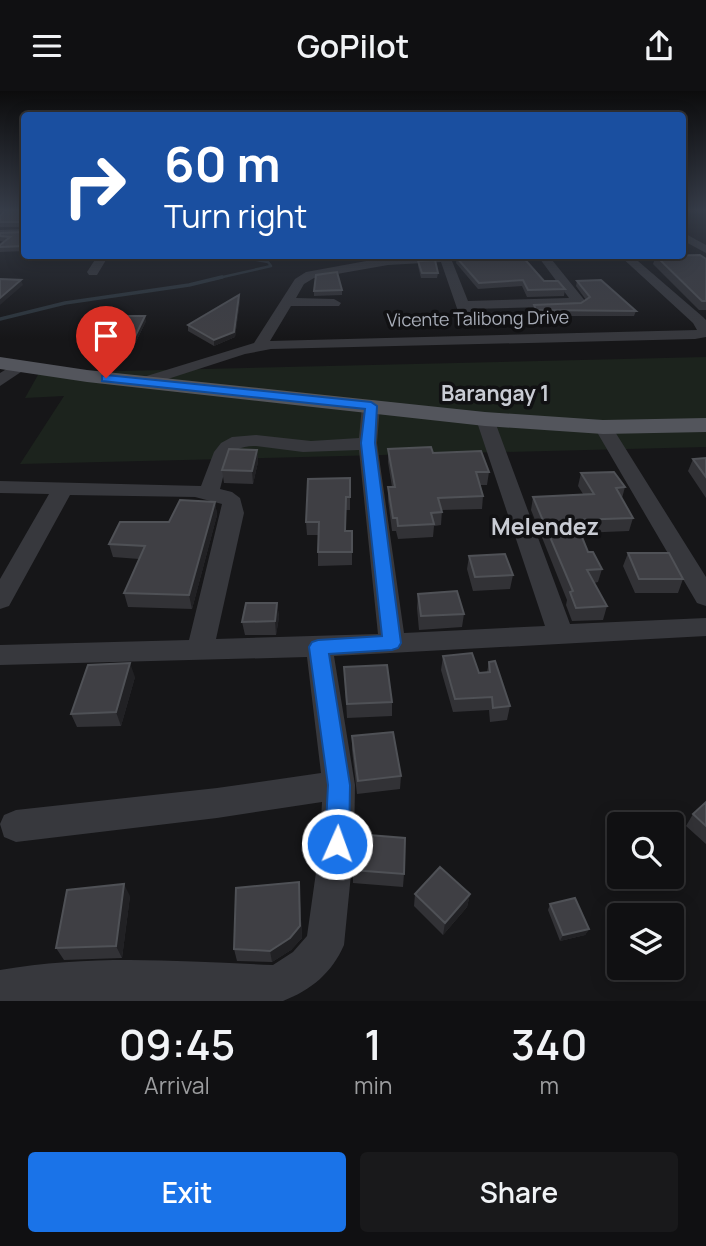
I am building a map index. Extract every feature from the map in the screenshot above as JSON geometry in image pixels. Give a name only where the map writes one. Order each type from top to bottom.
[{"type":"main road","points":[[9,365],[485,419],[603,427],[706,425]]},
{"type":"street","points":[[93,272],[101,259]]},
{"type":"street","points":[[259,347],[299,282],[310,275],[362,264],[430,259]]},
{"type":"street","points":[[444,259],[475,338]]},
{"type":"street","points":[[462,305],[579,302],[545,259]]},
{"type":"street","name":"Vicente Talibong Drive","points":[[143,382],[259,347],[305,342],[704,333],[705,328],[698,320],[629,259]]},
{"type":"street","points":[[286,302],[334,303]]},
{"type":"street","points":[[0,381],[9,365]]},
{"type":"street","points":[[371,406],[368,443],[392,643]]},
{"type":"street","points":[[485,419],[561,634]]},
{"type":"street","points":[[603,427],[706,597]]},
{"type":"street","points":[[209,491],[226,448],[233,443],[244,440],[303,446],[340,446],[368,443]]},
{"type":"street","points":[[0,487],[209,491],[225,496],[233,502],[233,513],[200,650]]},
{"type":"street","points":[[0,600],[63,488]]},
{"type":"street","points":[[0,655],[318,647],[706,627]]},
{"type":"street","points":[[0,990],[24,985],[96,980],[273,985],[292,978],[307,966],[325,945],[337,844],[339,785],[318,647]]},
{"type":"street","points":[[16,826],[217,803],[339,785]]},
{"type":"shaded area","points":[[706,357],[706,447],[20,464],[64,396],[25,398],[39,373]]},
{"type":"building","points":[[686,255],[700,255],[706,259],[706,301],[702,301],[659,259],[686,259]]},
{"type":"building","points":[[458,259],[525,259],[544,281],[558,281],[565,289],[528,290],[523,280],[479,283]]},
{"type":"building","points":[[435,260],[438,273],[422,273],[418,261]]},
{"type":"building","points":[[337,272],[342,290],[314,291],[316,275]]},
{"type":"building","points":[[0,279],[21,280],[0,298]]},
{"type":"building","points":[[601,280],[636,311],[536,310],[534,305],[581,303],[590,297],[577,281]]},
{"type":"building","points":[[239,295],[234,332],[214,340],[188,325]]},
{"type":"building","points":[[122,316],[145,316],[129,349],[118,349],[112,357],[93,356]]},
{"type":"building","points":[[431,447],[433,453],[481,451],[489,472],[476,472],[483,496],[438,498],[442,512],[431,513],[434,524],[398,526],[397,518],[393,518],[388,487],[395,487],[388,449]]},
{"type":"building","points":[[229,449],[257,450],[252,471],[222,470]]},
{"type":"building","points":[[706,458],[706,477],[693,459]]},
{"type":"building","points":[[614,472],[625,487],[616,488],[633,518],[575,520],[588,552],[593,552],[602,569],[587,570],[607,606],[576,608],[570,592],[573,591],[533,497],[594,494],[581,473]]},
{"type":"building","points":[[350,478],[350,497],[346,497],[345,531],[352,531],[352,552],[318,552],[319,522],[306,522],[308,479]]},
{"type":"building","points":[[180,500],[215,502],[189,595],[124,593],[145,546],[109,544],[120,522],[169,522]]},
{"type":"building","points":[[628,553],[669,553],[683,579],[639,579]]},
{"type":"building","points":[[505,554],[513,575],[475,577],[469,556]]},
{"type":"building","points":[[457,591],[464,614],[421,616],[418,594]]},
{"type":"building","points":[[246,603],[277,603],[275,621],[242,622]]},
{"type":"building","points":[[472,653],[479,673],[490,672],[489,662],[495,661],[510,706],[493,708],[492,697],[455,699],[443,656]]},
{"type":"building","points":[[130,663],[116,712],[71,714],[88,665]]},
{"type":"building","points":[[387,665],[392,702],[347,704],[344,667]]},
{"type":"building","points":[[393,732],[401,776],[358,781],[352,736]]},
{"type":"building","points":[[706,802],[706,826],[693,814]]},
{"type":"building","points":[[356,834],[405,838],[404,874],[353,870]]},
{"type":"building","points":[[440,867],[470,894],[445,923],[415,894]]},
{"type":"building","points":[[299,882],[300,926],[290,938],[270,951],[234,949],[236,888]]},
{"type":"building","points":[[124,884],[116,946],[56,948],[67,890]]},
{"type":"building","points":[[575,898],[589,929],[563,935],[550,904]]},
{"type":"waterway","points":[[214,279],[271,266],[268,262],[251,259]]},
{"type":"waterway","points":[[0,319],[65,303],[189,285],[222,277]]},
{"type":"district","name":"Barangay 1","points":[[495,394]]},
{"type":"district","name":"Melendez","points":[[545,527]]},
{"type":"route","points":[[106,378],[371,406],[368,443],[392,643],[318,647],[339,785],[337,844]]}]
